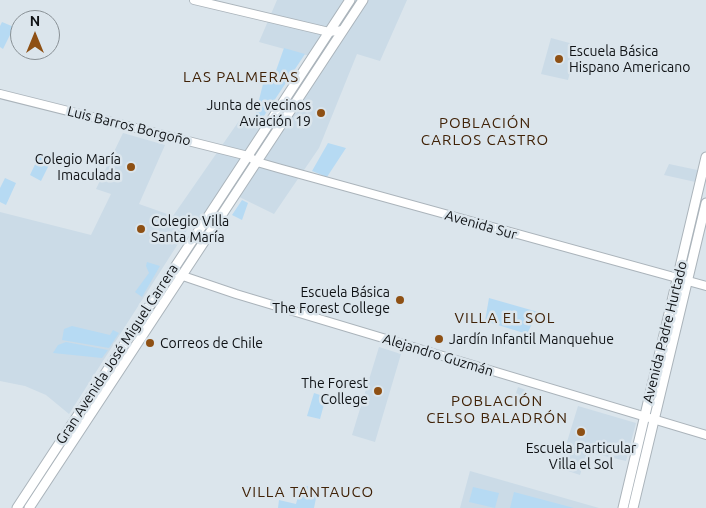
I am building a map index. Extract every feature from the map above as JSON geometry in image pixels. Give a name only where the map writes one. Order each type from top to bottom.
[{"type":"main road","name":"Gran Avenida José Miguel Carrera","points":[[17,508],[350,0]]},
{"type":"main road","name":"Gran Avenida José Miguel Carrera","points":[[29,508],[363,0]]},
{"type":"main road","name":"Avenida Padre Hurtado","points":[[633,508],[654,420],[706,157]]},
{"type":"main road","name":"Avenida Padre Hurtado","points":[[623,508],[644,417],[706,203]]},
{"type":"street","points":[[194,0],[329,32],[343,30]]},
{"type":"street","name":"Luis Barros Borgoño","points":[[0,94],[248,156],[257,162]]},
{"type":"street","name":"Avenida Sur","points":[[257,162],[706,286]]},
{"type":"street","name":"Alejandro Guzmán","points":[[172,271],[182,277],[706,435]]},
{"type":"shaded area","points":[[277,0],[407,0],[380,61],[357,54],[319,148],[274,214],[221,188],[197,224],[192,222],[69,414],[46,395],[25,386],[0,381],[0,212],[91,235],[111,194],[96,189],[123,133],[165,145],[139,204],[173,216],[241,118],[280,134],[328,61],[259,42]]},
{"type":"shaded area","points":[[2,22],[10,25],[10,35],[3,49],[0,47],[0,26]]},
{"type":"shaded area","name":"Escuela Básica Hispano Americano","points":[[551,38],[577,45],[568,80],[541,74]]},
{"type":"shaded area","points":[[284,48],[305,54],[258,125],[255,124],[255,116],[263,84],[272,82]]},
{"type":"shaded area","points":[[328,143],[346,148],[327,177],[312,171]]},
{"type":"shaded area","points":[[40,154],[52,159],[41,181],[30,175]]},
{"type":"shaded area","points":[[669,164],[702,171],[700,183],[664,175]]},
{"type":"shaded area","points":[[5,178],[16,183],[6,205],[0,202],[0,188]]},
{"type":"shaded area","points":[[242,200],[248,203],[242,220],[232,215]]},
{"type":"shaded area","points":[[147,262],[160,266],[142,297],[135,292],[149,273],[146,266]]},
{"type":"shaded area","points":[[489,298],[538,312],[527,334],[485,321]]},
{"type":"shaded area","points":[[72,326],[110,335],[113,330],[119,333],[109,348],[62,340],[64,329]]},
{"type":"shaded area","points":[[66,342],[108,350],[102,358],[53,353],[58,345]]},
{"type":"shaded area","name":"The Forest College","points":[[379,347],[401,354],[375,442],[352,435]]},
{"type":"shaded area","points":[[518,387],[528,391],[523,406],[513,402]]},
{"type":"shaded area","points":[[314,393],[326,397],[320,419],[307,416]]},
{"type":"shaded area","points":[[578,406],[636,423],[626,461],[587,452],[580,475],[559,468]]},
{"type":"shaded area","points":[[470,471],[599,508],[460,508]]},
{"type":"shaded area","points":[[301,485],[318,488],[314,508],[278,508],[279,500],[296,504]]},
{"type":"shaded area","points":[[473,487],[499,493],[495,508],[469,502]]},
{"type":"shaded area","points":[[514,492],[574,508],[510,508]]},
{"type":"place","name":"Escuela Básica Hispano Americano","points":[[559,59]]},
{"type":"place","name":"Junta de vecinos Aviación 19","points":[[321,113]]},
{"type":"place","name":"Colegio María Imaculada","points":[[131,167]]},
{"type":"place","name":"Colegio Villa Santa María","points":[[141,229]]},
{"type":"place","name":"Escuela Básica The Forest College","points":[[400,300]]},
{"type":"place","name":"Jardín Infantil Manquehue","points":[[439,339]]},
{"type":"place","name":"Correos de Chile","points":[[150,343]]},
{"type":"place","name":"The Forest College","points":[[378,391]]},
{"type":"place","name":"Escuela Particular Villa el Sol","points":[[581,432]]},
{"type":"district","name":"LAS PALMERAS","points":[[241,77]]},
{"type":"district","name":"POBLACIÓN CARLOS CASTRO","points":[[485,132]]},
{"type":"district","name":"VILLA EL SOL","points":[[505,318]]},
{"type":"district","name":"POBLACIÓN CELSO BALADRÓN","points":[[497,410]]},
{"type":"district","name":"VILLA TANTAUCO","points":[[308,492]]}]
